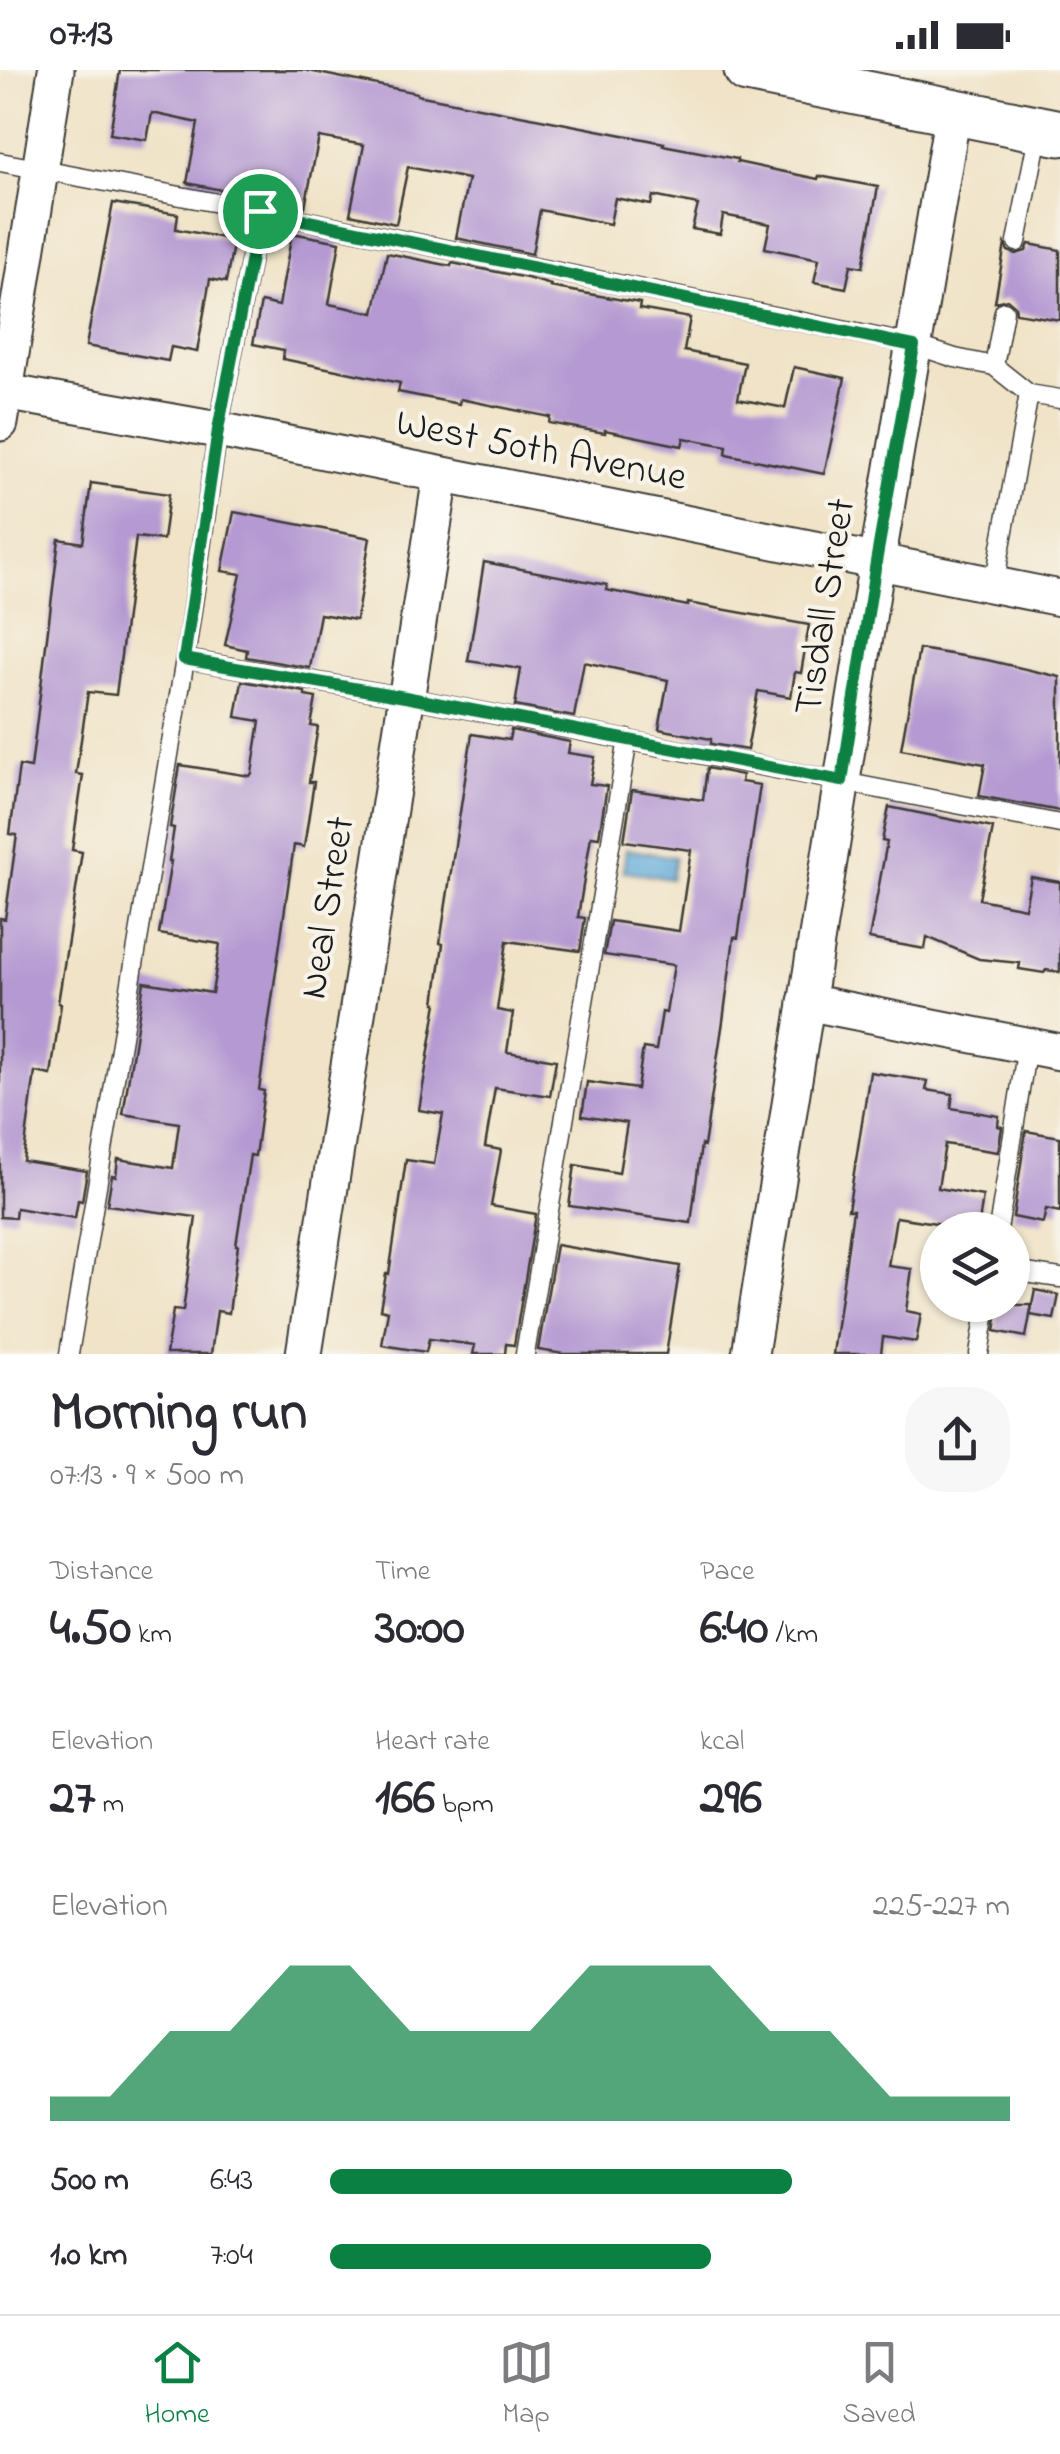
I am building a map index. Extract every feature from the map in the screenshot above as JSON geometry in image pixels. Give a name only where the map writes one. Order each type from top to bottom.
[{"type":"street","points":[[2,408],[56,70]]},
{"type":"street","points":[[747,70],[1050,131]]},
{"type":"street","name":"Tisdall Street","points":[[750,1354],[876,562],[953,112]]},
{"type":"street","name":"West 50th Avenue","points":[[2,408],[218,430],[1060,598]]},
{"type":"street","name":"Neal Street","points":[[304,1354],[441,476]]},
{"type":"street","points":[[806,1002],[1044,1049]]},
{"type":"lane","points":[[1017,242],[1050,131]]},
{"type":"lane","points":[[0,162],[260,211],[914,346],[994,366],[1030,394],[1060,400]]},
{"type":"lane","points":[[69,1354],[218,430],[260,211]]},
{"type":"lane","points":[[994,366],[1004,311]]},
{"type":"lane","points":[[994,585],[1030,394]]},
{"type":"lane","points":[[184,659],[628,739],[1060,824]]},
{"type":"lane","points":[[525,1354],[628,739]]},
{"type":"lane","points":[[1003,1212],[1044,1049]]},
{"type":"lane","points":[[1030,1273],[1060,1278]]},
{"type":"lane","points":[[980,1354],[985,1322]]},
{"type":"water","points":[[626,849],[675,857],[671,879],[623,871]]},
{"type":"building","points":[[120,70],[304,70],[664,143],[818,179],[819,176],[878,187],[863,267],[851,265],[846,288],[814,282],[819,259],[765,248],[770,224],[723,215],[720,234],[692,229],[698,205],[653,196],[651,205],[615,198],[610,224],[540,210],[532,254],[456,238],[468,179],[408,167],[396,224],[350,214],[364,145],[319,137],[305,207],[187,183],[198,123],[152,113],[147,140],[110,134]]},
{"type":"building","points":[[113,203],[178,214],[176,229],[234,240],[226,282],[210,279],[197,352],[171,347],[168,361],[86,346]]},
{"type":"building","points":[[292,233],[340,242],[329,304],[374,313],[387,253],[527,278],[550,287],[640,303],[639,309],[690,318],[684,351],[745,363],[738,399],[785,408],[794,367],[845,378],[824,474],[726,454],[727,446],[684,438],[682,446],[549,423],[550,417],[460,399],[459,404],[398,392],[400,383],[283,359],[284,350],[253,344],[261,302],[279,306]]},
{"type":"building","points":[[1005,244],[1008,251],[1016,254],[1026,251],[1029,244],[1060,250],[1060,320],[1016,313],[1007,299],[995,302]]},
{"type":"building","points":[[91,483],[169,494],[163,540],[136,537],[116,695],[88,692],[76,774],[83,775],[72,850],[82,852],[58,1003],[61,1004],[51,1075],[35,1072],[23,1161],[87,1171],[75,1218],[16,1208],[15,1218],[0,1217],[0,918],[5,919],[17,835],[10,834],[19,766],[31,768],[59,539],[83,543]]},
{"type":"building","points":[[234,512],[370,538],[356,620],[320,614],[310,668],[246,657],[247,650],[225,645],[241,574],[222,571]]},
{"type":"building","points":[[484,562],[607,585],[606,590],[688,606],[809,625],[801,673],[795,672],[791,697],[758,691],[747,750],[659,729],[668,680],[584,662],[574,717],[515,706],[521,669],[468,661]]},
{"type":"building","points":[[919,649],[1060,677],[1060,811],[979,796],[985,764],[901,749]]},
{"type":"building","points":[[242,681],[305,692],[305,696],[316,698],[311,726],[318,727],[309,782],[314,782],[304,847],[294,845],[259,1090],[264,1091],[255,1156],[250,1155],[229,1313],[217,1311],[211,1354],[166,1354],[173,1310],[183,1311],[196,1217],[107,1205],[118,1159],[173,1168],[179,1123],[123,1114],[144,982],[212,993],[220,944],[159,934],[180,765],[250,776],[252,773],[260,721],[236,717]]},
{"type":"building","points":[[511,730],[570,742],[568,753],[595,757],[590,784],[607,786],[599,837],[591,836],[578,917],[585,918],[580,951],[507,941],[497,1010],[513,1013],[507,1052],[556,1060],[550,1096],[495,1088],[485,1147],[501,1150],[491,1206],[536,1214],[514,1345],[506,1344],[505,1354],[473,1354],[475,1345],[429,1339],[426,1352],[382,1345],[388,1311],[380,1309],[406,1160],[434,1164],[443,1114],[419,1110],[472,734],[509,740]]},
{"type":"building","points":[[707,768],[742,775],[741,782],[760,785],[691,1223],[569,1206],[575,1165],[619,1173],[627,1123],[582,1116],[587,1082],[637,1089],[643,1048],[656,1050],[674,965],[604,955],[610,921],[679,931],[691,850],[624,841],[632,790],[703,800]]},
{"type":"building","points":[[889,807],[993,828],[979,899],[1025,908],[1031,877],[1060,882],[1060,972],[1019,969],[1020,963],[979,959],[927,937],[925,949],[869,939],[887,842],[882,841]]},
{"type":"building","points":[[870,1072],[928,1081],[926,1090],[953,1094],[951,1108],[999,1116],[998,1126],[1002,1127],[998,1152],[945,1144],[938,1188],[983,1196],[981,1212],[920,1212],[920,1221],[896,1217],[888,1266],[912,1269],[906,1311],[920,1314],[916,1342],[883,1337],[881,1354],[833,1354],[853,1210],[848,1210]]},
{"type":"building","points":[[1026,1131],[1060,1137],[1060,1212],[1046,1209],[1043,1223],[1030,1220],[1030,1212],[1014,1212]]},
{"type":"building","points":[[556,1245],[680,1266],[666,1354],[564,1354],[538,1350]]},
{"type":"building","points":[[1035,1290],[1059,1295],[1054,1319],[1030,1315]]},
{"type":"building","points":[[996,1322],[1029,1322],[1026,1337],[995,1331]]},
{"type":"route","points":[[260,211],[914,346],[842,781],[184,659],[218,430],[260,211]]}]
